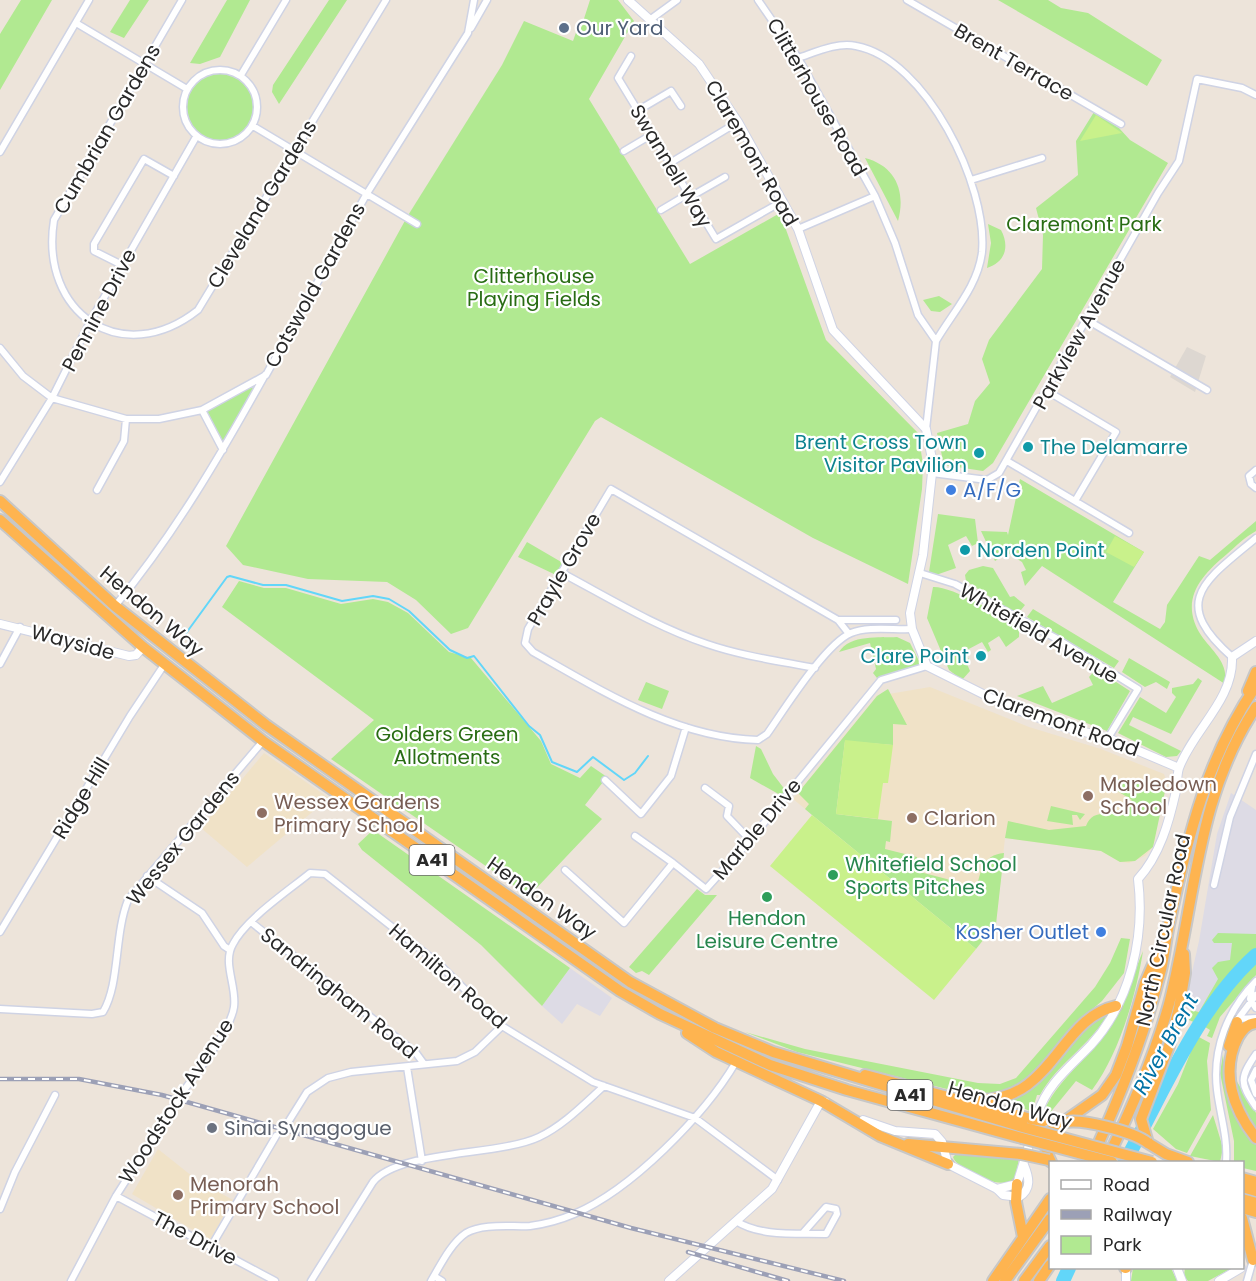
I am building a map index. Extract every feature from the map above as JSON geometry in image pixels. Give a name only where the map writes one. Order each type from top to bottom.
[{"type":"highway","name":"Hendon Way","points":[[0,501],[115,606],[266,725],[630,982],[715,1028],[794,1060],[1029,1129],[1150,1161]]},
{"type":"highway","name":"Hendon Way","points":[[0,520],[164,665],[263,741],[575,961],[660,1014],[770,1065],[804,1077],[1029,1129],[1109,1161]]},
{"type":"highway","points":[[1244,703],[1256,672]]},
{"type":"highway","name":"North Circular Road","points":[[1090,1161],[1131,1069],[1161,968],[1198,800],[1222,745],[1244,703],[1256,686]]},
{"type":"highway","name":"North Circular Road","points":[[1106,1161],[1151,1058],[1168,1005],[1208,813],[1232,749],[1255,709]]},
{"type":"highway","points":[[1050,1161],[1046,1138],[1049,1132],[1102,1095],[1116,1075],[1145,983],[1168,928]]},
{"type":"highway","points":[[1154,1161],[1141,1119],[1169,1046],[1185,973],[1184,933]]},
{"type":"highway","points":[[963,1099],[999,1099],[1025,1087],[1056,1058],[1091,1015],[1116,1006]]},
{"type":"highway","name":"A41","points":[[660,1014],[716,1052],[821,1101],[857,1123],[896,1142],[1021,1154],[1050,1161]]},
{"type":"highway","points":[[1236,1017],[1228,1048],[1230,1083],[1235,1103],[1245,1125],[1256,1138]]},
{"type":"highway","points":[[1230,1059],[1243,1029],[1256,1023]]},
{"type":"highway","name":"A41","points":[[794,1060],[963,1099],[1029,1129],[1064,1122]]},
{"type":"highway","points":[[1064,1122],[1076,1120],[1119,1131],[1186,1161]]},
{"type":"highway","points":[[896,1142],[948,1164]]},
{"type":"highway","points":[[1244,1182],[1256,1191]]},
{"type":"highway","points":[[1017,1184],[1016,1198],[1023,1237]]},
{"type":"highway","points":[[993,1281],[1023,1237],[1045,1217]]},
{"type":"highway","points":[[1005,1281],[1045,1217]]},
{"type":"highway","points":[[1244,1225],[1254,1260]]},
{"type":"highway","points":[[1024,1281],[1049,1247]]},
{"type":"highway","points":[[1039,1281],[1049,1266]]},
{"type":"street","points":[[0,152],[90,0]]},
{"type":"street","name":"Cumbrian Gardens","points":[[90,322],[81,317],[57,279],[50,243],[54,220],[182,0]]},
{"type":"street","points":[[241,75],[286,0]]},
{"type":"street","name":"Cleveland Gardens","points":[[90,322],[126,333],[147,333],[169,327],[198,310],[292,150],[386,0]]},
{"type":"street","name":"Cotswold Gardens","points":[[52,398],[126,419],[159,419],[202,410],[266,375],[357,210],[468,33],[474,0]]},
{"type":"street","points":[[468,33],[487,0]]},
{"type":"street","name":"Claremont Road","points":[[628,0],[699,64],[738,122],[798,229],[833,330],[926,429]]},
{"type":"street","points":[[651,19],[677,0]]},
{"type":"street","name":"Clitterhouse Road","points":[[758,0],[798,58],[874,196],[895,243],[918,315],[936,341]]},
{"type":"street","name":"Brent Terrace","points":[[907,0],[1121,124]]},
{"type":"street","points":[[76,23],[187,89]]},
{"type":"street","points":[[798,58],[837,45],[855,45],[875,51],[906,76],[926,96],[951,132],[971,180],[981,227],[982,251],[978,270],[969,292],[936,341],[926,429],[932,454],[932,473],[920,573],[910,613],[912,629],[927,666]]},
{"type":"street","name":"Swannell Way","points":[[631,57],[618,78],[716,239],[783,201]]},
{"type":"street","points":[[212,70],[225,70],[241,75],[250,85],[256,97],[258,109],[253,126],[245,135],[232,143],[217,145],[196,137],[188,128],[183,114],[182,100],[187,89],[201,74],[212,70]]},
{"type":"street","name":"Parkview Avenue","points":[[932,473],[987,480],[999,473],[1179,160],[1197,79],[1242,88],[1256,95]]},
{"type":"street","points":[[638,111],[671,91],[681,106]]},
{"type":"street","points":[[670,164],[738,122]]},
{"type":"street","points":[[253,126],[417,224]]},
{"type":"street","points":[[624,151],[651,135]]},
{"type":"street","name":"Pennine Drive","points":[[0,482],[52,398],[90,322],[196,137]]},
{"type":"street","points":[[971,180],[1042,158]]},
{"type":"street","points":[[122,265],[94,251],[94,244],[144,159],[174,176]]},
{"type":"street","points":[[661,210],[725,177]]},
{"type":"street","name":"Clitterhouse Road","points":[[798,229],[874,196]]},
{"type":"street","points":[[1087,320],[1207,390]]},
{"type":"street","points":[[0,348],[22,375],[52,398]]},
{"type":"street","points":[[115,606],[163,546],[224,450],[266,375]]},
{"type":"street","points":[[1047,391],[1116,432],[1075,501]]},
{"type":"street","points":[[202,410],[224,450]]},
{"type":"street","points":[[97,490],[124,441],[126,419]]},
{"type":"street","points":[[1008,459],[1129,533]]},
{"type":"street","points":[[1256,470],[1249,476],[1251,484],[1256,488]]},
{"type":"street","name":"Prayle Grove","points":[[611,489],[838,620],[849,634],[815,668],[761,739],[686,728],[603,692],[529,648],[525,636],[611,489]]},
{"type":"street","points":[[1232,657],[1219,646],[1203,624],[1197,608],[1198,598],[1209,578],[1256,538]]},
{"type":"street","points":[[562,573],[670,630],[708,645],[815,668]]},
{"type":"street","name":"Whitefield Avenue","points":[[920,573],[955,584],[1059,640],[1138,689],[1108,738]]},
{"type":"street","points":[[838,620],[896,620]]},
{"type":"street","name":"Wayside","points":[[0,624],[20,627],[129,657],[136,655],[143,647]]},
{"type":"street","points":[[0,664],[20,627]]},
{"type":"street","points":[[849,634],[867,630],[912,629]]},
{"type":"street","points":[[1232,657],[1256,641]]},
{"type":"street","points":[[997,1189],[1017,1184],[1024,1165],[1029,1129],[1053,1085],[1102,1032],[1129,979],[1135,958],[1141,916],[1138,879],[1148,868],[1160,845],[1176,790],[1179,768],[1231,680],[1232,657]]},
{"type":"street","name":"Ridge Hill","points":[[0,932],[130,716],[164,665]]},
{"type":"street","name":"Claremont Road","points":[[927,666],[1007,706],[1061,726],[1108,738],[1179,768]]},
{"type":"street","name":"Marble Drive","points":[[673,863],[706,889],[750,840],[881,680],[927,666]]},
{"type":"street","points":[[605,780],[641,814],[669,781],[686,728]]},
{"type":"street","name":"Wessex Gardens","points":[[0,1009],[92,1014],[103,1012],[110,1000],[123,913],[128,900],[263,741]]},
{"type":"street","points":[[1214,885],[1230,817],[1256,754]]},
{"type":"street","points":[[705,788],[729,806],[727,816],[750,840]]},
{"type":"street","points":[[565,870],[624,923],[673,863],[635,836]]},
{"type":"street","name":"Hamilton Road","points":[[251,922],[310,873],[325,874],[417,946],[502,1026],[593,1082],[695,1118],[778,1180]]},
{"type":"street","points":[[147,876],[202,913],[224,946],[230,950],[234,941],[251,922]]},
{"type":"street","name":"Sandringham Road","points":[[251,922],[416,1053],[424,1064]]},
{"type":"street","name":"Woodstock Avenue","points":[[71,1281],[116,1196],[230,1020],[235,1001],[229,964],[230,950]]},
{"type":"street","points":[[1254,983],[1253,999],[1256,1008]]},
{"type":"street","points":[[1236,1017],[1241,995],[1254,983]]},
{"type":"street","points":[[1227,1027],[1236,1017],[1243,1001],[1253,999]]},
{"type":"street","points":[[1226,1161],[1226,1135],[1216,1073],[1217,1053],[1227,1027],[1253,999]]},
{"type":"street","points":[[1236,1017],[1256,1018]]},
{"type":"street","points":[[287,1124],[307,1092],[328,1078],[351,1072],[450,1062],[470,1055],[502,1026]]},
{"type":"street","points":[[1256,1054],[1242,1080],[1256,1107]]},
{"type":"street","points":[[442,1281],[433,1279],[457,1242],[470,1232],[548,1222],[573,1215],[596,1203],[641,1170],[695,1118],[736,1062]]},
{"type":"street","points":[[407,1067],[422,1161]]},
{"type":"street","points":[[1256,1070],[1251,1080],[1256,1094]]},
{"type":"street","points":[[311,1281],[377,1177],[393,1168],[538,1137],[568,1118],[604,1086]]},
{"type":"street","points":[[0,1209],[15,1172],[55,1095]]},
{"type":"street","points":[[669,1281],[778,1180],[821,1101],[879,1128],[935,1134],[942,1142],[948,1164],[997,1189],[1003,1196],[1016,1198],[1028,1189],[1029,1181],[1024,1165]]},
{"type":"street","points":[[212,1245],[276,1136]]},
{"type":"street","name":"The Drive","points":[[116,1196],[212,1245],[275,1281]]},
{"type":"street","points":[[736,1221],[744,1226],[774,1232],[826,1234],[837,1214],[836,1209],[826,1207],[803,1233]]},
{"type":"street","points":[[1247,1281],[1254,1260]]},
{"type":"street","points":[[1219,1281],[1239,1269]]},
{"type":"shaded area","points":[[1187,347],[1206,356],[1195,392],[1170,377]]},
{"type":"shaded area","name":"Clarion","points":[[930,687],[1029,727],[1101,749],[1164,774],[1168,786],[1162,800],[1153,847],[1145,856],[1129,863],[1120,862],[1101,851],[1005,838],[996,924],[976,949],[793,799],[877,696]]},
{"type":"shaded area","name":"Wessex Gardens Primary School","points":[[264,753],[329,798],[247,867],[201,828]]},
{"type":"shaded area","points":[[1231,793],[1256,810],[1256,940],[1199,1012],[1187,1009],[1190,981],[1217,834]]},
{"type":"shaded area","points":[[570,968],[612,998],[600,1016],[577,1004],[562,1024],[542,1006]]},
{"type":"shaded area","name":"Menorah Primary School","points":[[158,1149],[197,1180],[233,1200],[210,1240],[132,1194]]},
{"type":"green space","points":[[21,0],[52,0],[0,90],[0,34]]},
{"type":"green space","points":[[130,0],[149,0],[124,38],[110,32]]},
{"type":"green space","points":[[227,0],[250,0],[220,57],[200,64],[190,63]]},
{"type":"green space","points":[[329,0],[347,0],[279,104],[272,92],[273,85]]},
{"type":"green space","name":"Clitterhouse Playing Fields","points":[[590,0],[618,0],[634,21],[589,99],[690,264],[780,213],[826,340],[918,433],[923,464],[922,489],[908,584],[813,538],[601,417],[595,421],[468,628],[451,634],[416,600],[387,582],[308,579],[243,565],[226,546],[407,217],[502,65],[524,21],[573,41],[578,27],[581,28]]},
{"type":"green space","points":[[998,0],[1048,0],[1061,8],[1088,13],[1162,60],[1147,86]]},
{"type":"green space","points":[[213,70],[227,70],[241,76],[251,86],[257,100],[255,121],[241,138],[227,144],[213,144],[199,138],[189,128],[183,114],[183,100],[189,86],[199,76]]},
{"type":"green space","name":"Claremont Park","points":[[1094,112],[1119,128],[1130,140],[1168,163],[993,463],[983,471],[944,465],[937,433],[968,424],[975,401],[990,383],[982,359],[989,340],[1042,269],[1043,235],[1036,208],[1078,175],[1076,141]]},
{"type":"green space","points":[[1096,115],[1122,133],[1080,141]]},
{"type":"green space","points":[[865,158],[884,167],[896,182],[901,200],[898,221]]},
{"type":"green space","points":[[988,224],[1001,230],[1005,248],[1002,258],[987,268],[991,243]]},
{"type":"green space","points":[[939,296],[952,304],[940,312],[931,311],[923,300]]},
{"type":"green space","points":[[266,375],[223,450],[202,410]]},
{"type":"green space","points":[[1020,479],[1144,552],[1113,602],[1160,629],[1165,622],[1167,605],[1199,556],[1210,560],[1256,521],[1256,531],[1209,570],[1196,588],[1193,598],[1194,620],[1199,632],[1221,662],[1225,684],[1042,566],[1025,586],[1021,572],[1026,570],[1022,562],[1008,553],[995,561],[981,531],[1007,532],[1008,535]]},
{"type":"green space","points":[[938,514],[975,519],[978,543],[972,546],[966,536],[948,545],[956,568],[936,575],[929,572]]},
{"type":"green space","points":[[1115,536],[1144,552],[1134,567],[1106,552]]},
{"type":"green space","points":[[527,542],[563,563],[556,575],[518,557]]},
{"type":"green space","points":[[983,566],[993,568],[1010,597],[1014,596],[1025,605],[1017,615],[966,581],[965,575],[969,570]]},
{"type":"green space","name":"Golders Green Allotments","points":[[239,581],[264,588],[286,588],[341,604],[373,599],[388,602],[408,613],[449,652],[471,658],[541,741],[551,764],[580,778],[591,766],[607,777],[585,805],[602,819],[529,896],[331,759],[374,720],[222,607]]},
{"type":"green space","points":[[933,587],[965,596],[991,610],[1019,629],[1019,637],[1006,647],[999,636],[988,643],[991,650],[988,652],[982,642],[965,651],[970,662],[967,664],[970,671],[962,680],[949,670],[927,618]]},
{"type":"green space","points":[[1033,609],[1119,661],[1114,668],[1027,617]]},
{"type":"green space","points":[[874,637],[897,637],[910,643],[921,665],[877,678],[873,673],[876,669],[870,643],[839,652],[850,642]]},
{"type":"green space","points":[[1129,658],[1170,682],[1167,689],[1156,682],[1145,687],[1122,672]]},
{"type":"green space","points":[[1096,669],[1130,691],[1107,731],[1017,696],[1043,686],[1052,703],[1093,685],[1089,677]]},
{"type":"green space","points":[[1198,678],[1202,681],[1171,734],[1133,717],[1129,725],[1181,751],[1177,756],[1166,757],[1118,733],[1140,697],[1166,713],[1176,697],[1172,693],[1172,688],[1193,684]]},
{"type":"green space","points":[[646,682],[669,691],[662,709],[638,700]]},
{"type":"green space","points":[[888,689],[907,725],[893,724],[893,745],[845,741],[836,814],[892,821],[890,842],[886,841],[885,849],[917,857],[916,871],[962,883],[960,897],[976,890],[981,870],[991,857],[1004,853],[996,924],[976,949],[805,809],[809,804],[798,793],[877,696]]},
{"type":"green space","points":[[845,740],[893,745],[888,783],[883,783],[878,819],[836,814]]},
{"type":"green space","points":[[756,746],[761,749],[773,774],[786,791],[782,796],[750,778]]},
{"type":"green space","points":[[1114,778],[1165,791],[1153,847],[1135,861],[1120,862],[1101,851],[1005,838],[1008,821],[1049,830],[1086,826],[1089,820],[1097,815],[1127,815],[1127,803],[1132,800],[1109,786]]},
{"type":"green space","points":[[1051,806],[1085,814],[1080,820],[1077,815],[1072,815],[1073,825],[1047,821]]},
{"type":"green space","points":[[812,815],[976,949],[934,1000],[770,866]]},
{"type":"green space","points":[[373,830],[570,968],[542,1006],[481,945],[362,850],[358,844]]},
{"type":"green space","points":[[697,889],[705,895],[717,895],[649,975],[642,971],[636,973],[629,967]]},
{"type":"green space","points":[[1218,933],[1256,934],[1256,951],[1228,978],[1198,1024],[1189,1020],[1191,1010],[1199,1012],[1218,979],[1212,968],[1218,962],[1230,960],[1232,943],[1214,943],[1212,940]]},
{"type":"green space","points":[[1121,938],[1130,939],[1124,973],[1102,1001],[1090,1011],[1031,1078],[1001,1095],[955,1091],[797,1052],[745,1032],[805,1049],[978,1083],[1000,1084],[1016,1078],[1095,987],[1110,963]]},
{"type":"green space","points":[[1143,951],[1136,987],[1125,1024],[1102,1076],[1092,1090],[1076,1081],[1049,1114],[1043,1113],[1056,1090],[1113,1023]]},
{"type":"green space","points":[[1256,959],[1256,975],[1220,1017],[1212,1038],[1207,1036],[1210,1030],[1202,1025],[1226,990]]},
{"type":"green space","points":[[1110,1010],[1094,1033],[1047,1083],[1040,1095],[1037,1095],[1032,1112],[1005,1100],[1029,1089],[1093,1017]]},
{"type":"green space","points":[[1248,1031],[1236,1057],[1236,1080],[1256,1113],[1256,1132],[1238,1094],[1234,1070],[1235,1058]]},
{"type":"green space","points":[[1197,1036],[1210,1043],[1207,1061],[1211,1110],[1187,1153],[1176,1149],[1153,1129],[1178,1084]]},
{"type":"green space","points":[[1223,1054],[1225,1081],[1241,1125],[1256,1144],[1256,1171],[1244,1168],[1244,1161],[1234,1161],[1234,1141],[1220,1073]]},
{"type":"green space","points":[[1213,1115],[1223,1148],[1220,1161],[1190,1156]]},
{"type":"green space","points":[[957,1153],[1019,1159],[1015,1178],[1009,1182],[1000,1183],[980,1178],[956,1162],[953,1157]]},
{"type":"green space","points":[[1133,1269],[1171,1269],[1177,1281],[1131,1281]]},
{"type":"green space","points":[[1185,1269],[1230,1269],[1208,1281],[1188,1281],[1184,1276]]},
{"type":"waterway","points":[[184,636],[230,576],[263,585],[286,585],[342,601],[373,596],[389,599],[409,611],[450,650],[467,658],[474,656],[529,726],[540,735],[552,762],[577,772],[593,757],[624,780],[635,773],[648,756]]},
{"type":"waterway","name":"River Brent","points":[[1126,1161],[1199,1026],[1235,976],[1256,955]]},
{"type":"waterway","name":"River Brent","points":[[1063,1281],[1069,1269]]},
{"type":"railway","points":[[0,1079],[79,1079],[162,1095],[631,1228],[844,1281]]},
{"type":"railway","points":[[688,1252],[788,1281]]},
{"type":"place","name":"Our Yard","points":[[564,28]]},
{"type":"place","name":"The Delamarre","points":[[1028,447]]},
{"type":"place","name":"Brent Cross Town Visitor Pavilion","points":[[979,453]]},
{"type":"place","name":"A/F/G","points":[[951,490]]},
{"type":"place","name":"Norden Point","points":[[965,550]]},
{"type":"place","name":"Clare Point","points":[[981,656]]},
{"type":"place","name":"Mapledown School","points":[[1088,796]]},
{"type":"place","name":"Wessex Gardens Primary School","points":[[262,813]]},
{"type":"place","name":"Clarion","points":[[912,818]]},
{"type":"place","name":"Whitefield School Sports Pitches","points":[[833,875]]},
{"type":"place","name":"Hendon Leisure Centre","points":[[767,897]]},
{"type":"place","name":"Kosher Outlet","points":[[1101,932]]},
{"type":"place","name":"Sinai Synagogue","points":[[212,1128]]},
{"type":"place","name":"Menorah Primary School","points":[[178,1195]]}]
